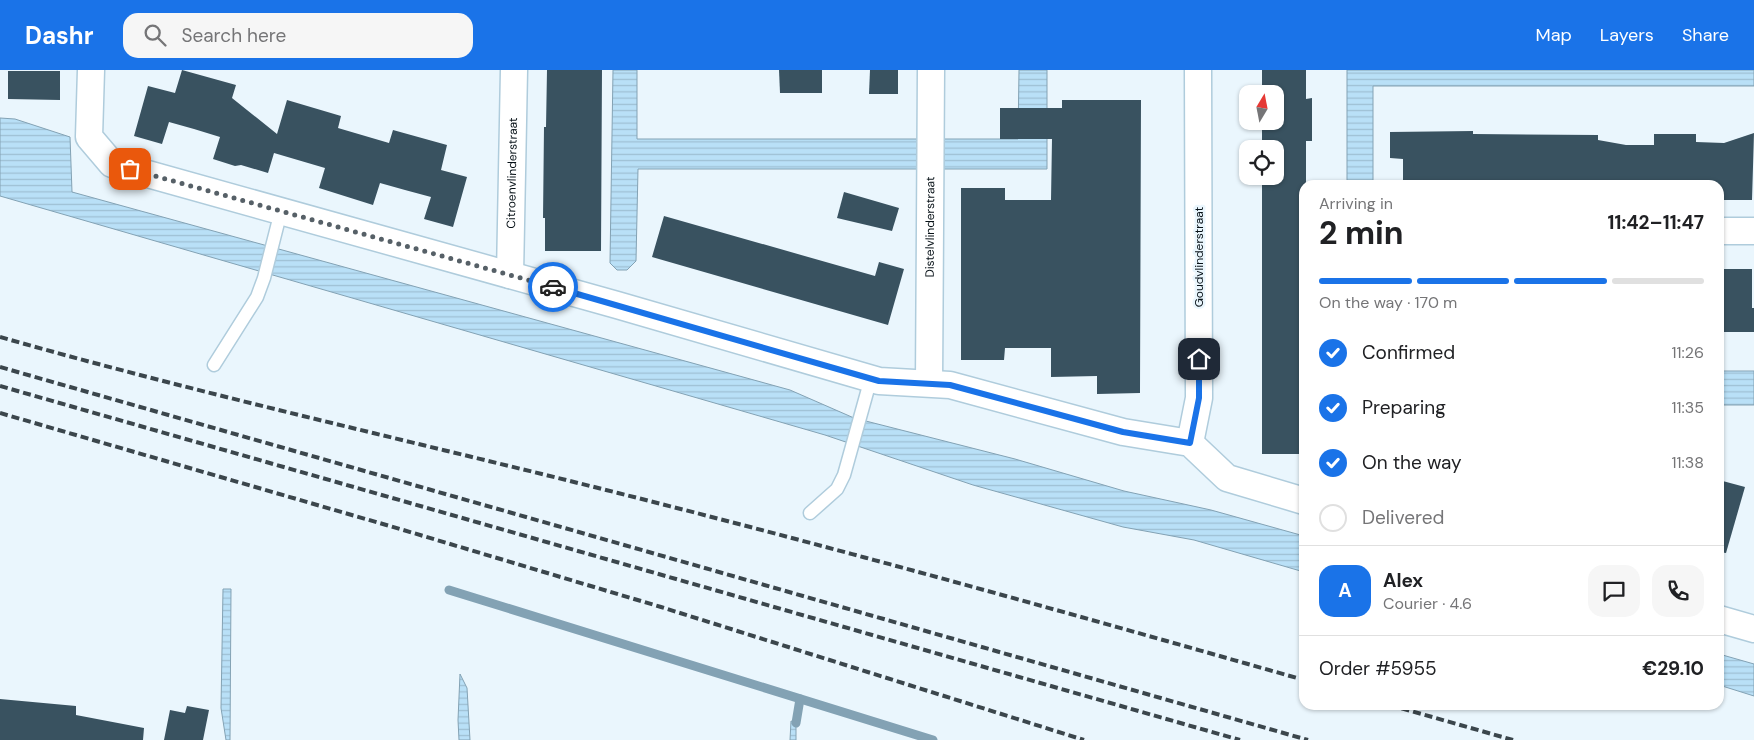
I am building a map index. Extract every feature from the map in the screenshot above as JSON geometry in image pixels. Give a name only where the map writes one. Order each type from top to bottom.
[{"type":"street","points":[[91,70],[89,137],[112,164],[510,275],[879,381],[950,385],[1123,432],[1190,443],[1227,478],[1299,500]]},
{"type":"street","name":"Citroenvlinderstraat","points":[[510,275],[514,70]]},
{"type":"street","name":"Distelvlinderstraat","points":[[929,383],[931,70]]},
{"type":"street","name":"Goudvlinderstraat","points":[[1190,443],[1199,398],[1198,70]]},
{"type":"street","points":[[1724,231],[1754,231]]},
{"type":"street","points":[[1724,620],[1754,629]]},
{"type":"lane","points":[[214,365],[257,297],[264,278],[281,211]]},
{"type":"lane","points":[[810,514],[837,489],[844,475],[871,378]]},
{"type":"water","points":[[613,70],[637,70],[637,139],[1018,139],[1019,70],[1047,70],[1047,169],[638,169],[636,261],[627,270],[617,270],[610,263]]},
{"type":"water","points":[[1347,70],[1754,70],[1754,86],[1373,86],[1373,180],[1347,180]]},
{"type":"water","points":[[0,118],[15,119],[70,137],[72,192],[790,390],[854,418],[1015,459],[1124,491],[1211,510],[1299,535],[1299,571],[1194,540],[1123,527],[973,485],[825,435],[0,196]]},
{"type":"water","points":[[1724,371],[1754,371],[1754,405],[1724,405]]},
{"type":"water","points":[[223,589],[231,589],[230,740],[226,740],[221,708]]},
{"type":"water","points":[[1724,655],[1754,664],[1754,696],[1724,687]]},
{"type":"water","points":[[460,674],[467,688],[470,740],[459,740]]},
{"type":"water","points":[[791,721],[796,723],[796,740],[790,740]]},
{"type":"building","points":[[182,70],[236,85],[232,98],[277,134],[287,100],[341,116],[338,128],[389,143],[393,130],[447,145],[441,170],[467,177],[453,227],[424,219],[431,197],[380,183],[373,205],[319,188],[325,168],[274,153],[268,173],[213,159],[220,137],[194,129],[169,122],[162,144],[134,136],[148,86],[175,93]]},
{"type":"building","points":[[547,70],[602,70],[601,251],[545,251],[545,218],[543,218],[544,127],[546,127]]},
{"type":"building","points":[[779,70],[822,70],[822,93],[780,93]]},
{"type":"building","points":[[870,70],[898,70],[898,94],[869,94]]},
{"type":"building","points":[[1262,70],[1306,70],[1306,99],[1312,98],[1312,141],[1306,141],[1306,180],[1299,180],[1299,454],[1262,454],[1262,185],[1284,185],[1284,140],[1262,140],[1262,130],[1284,130],[1284,85],[1262,85]]},
{"type":"building","points":[[8,71],[60,71],[60,100],[8,99]]},
{"type":"building","points":[[1062,100],[1141,100],[1140,393],[1097,394],[1097,376],[1051,377],[1051,348],[1005,348],[1004,360],[961,360],[961,188],[1005,188],[1005,200],[1051,200],[1052,139],[1000,139],[1000,108],[1062,108]]},
{"type":"building","points":[[1473,131],[1473,134],[1598,135],[1598,140],[1626,145],[1654,145],[1654,134],[1696,134],[1696,142],[1724,143],[1754,133],[1752,200],[1724,200],[1724,180],[1403,180],[1403,159],[1390,158],[1390,132]]},
{"type":"building","points":[[844,192],[899,208],[892,231],[837,218]]},
{"type":"building","points":[[664,216],[875,276],[879,262],[904,269],[888,325],[652,257]]},
{"type":"building","points":[[1724,269],[1752,269],[1754,332],[1724,332]]},
{"type":"building","points":[[1724,481],[1745,487],[1726,553],[1724,553]]},
{"type":"building","points":[[0,699],[76,706],[76,715],[144,728],[143,740],[0,740]]},
{"type":"building","points":[[187,706],[209,710],[203,740],[164,740],[170,710],[185,713]]},
{"type":"waterway","points":[[449,590],[933,740]]},
{"type":"waterway","points":[[796,723],[800,699]]},
{"type":"railway","points":[[0,337],[231,398],[618,493],[790,538],[1299,679]]},
{"type":"railway","points":[[0,367],[1308,740]]},
{"type":"railway","points":[[0,386],[1240,740]]},
{"type":"railway","points":[[0,413],[661,607],[1084,740]]},
{"type":"railway","points":[[1408,710],[1513,740]]},
{"type":"way so far","points":[[130,169],[553,287]]},
{"type":"route","points":[[553,287],[879,381],[950,385],[1123,432],[1190,443],[1199,398],[1199,359]]}]
